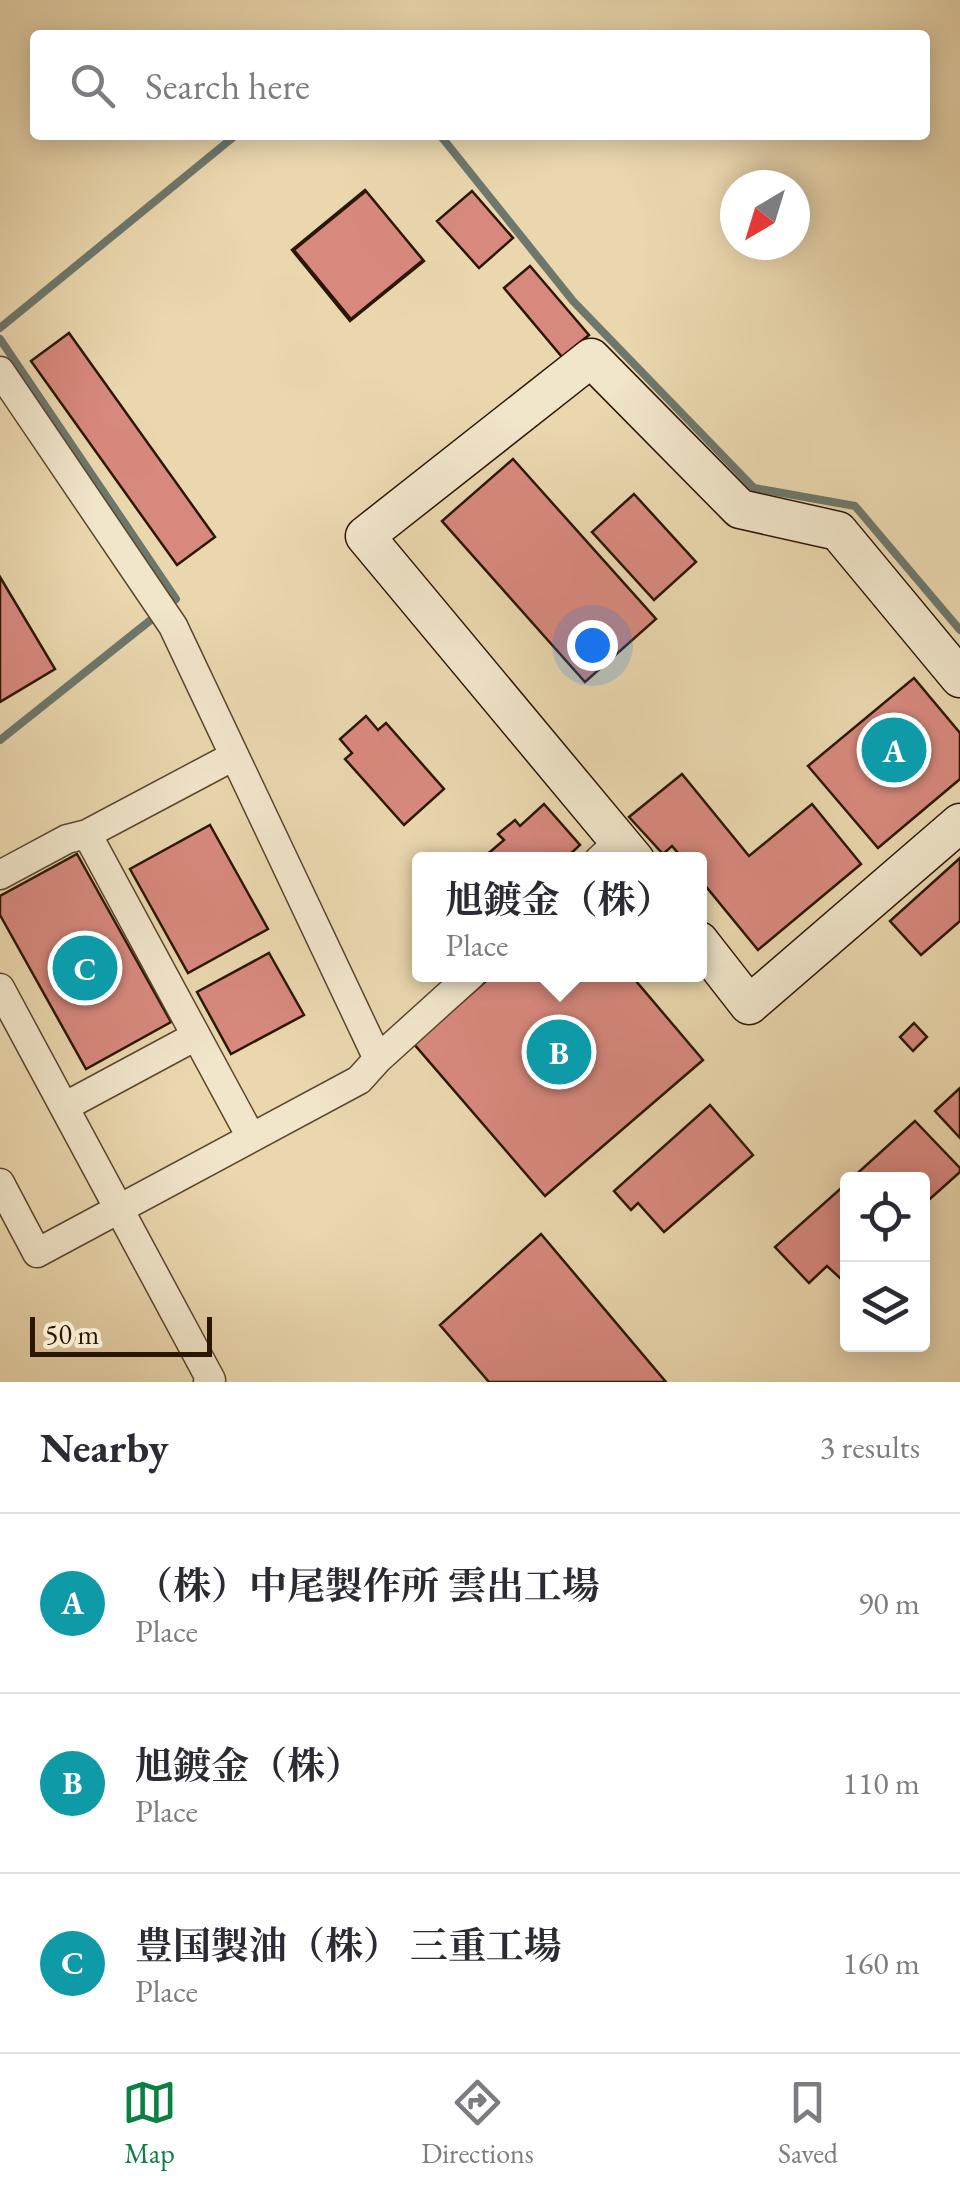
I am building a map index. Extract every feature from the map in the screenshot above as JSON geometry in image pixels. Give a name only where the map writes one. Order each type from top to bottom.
[{"type":"street","points":[[617,852],[365,536],[591,358],[740,509],[838,531],[960,678]]},
{"type":"street","points":[[0,371],[172,624],[378,1060]]},
{"type":"street","points":[[0,875],[234,756]]},
{"type":"street","points":[[707,951],[749,1005],[960,822]]},
{"type":"street","points":[[87,834],[250,1137]]},
{"type":"street","points":[[0,1183],[37,1253],[360,1080],[463,982]]},
{"type":"street","points":[[0,988],[211,1380],[208,1382]]},
{"type":"street","points":[[64,1108],[196,1036]]},
{"type":"building","points":[[365,190],[424,261],[350,321],[292,250]]},
{"type":"building","points":[[366,191],[423,260],[351,319],[294,250]]},
{"type":"building","points":[[472,191],[513,238],[479,268],[437,221]]},
{"type":"building","points":[[530,266],[589,335],[562,357],[504,288]]},
{"type":"building","points":[[69,333],[215,537],[177,565],[31,361]]},
{"type":"building","points":[[513,459],[656,619],[585,682],[442,521]]},
{"type":"building","points":[[634,494],[696,562],[654,600],[592,532]]},
{"type":"building","points":[[0,577],[55,669],[0,702]]},
{"type":"building","points":[[914,678],[960,733],[960,779],[878,848],[808,766]]},
{"type":"building","points":[[366,716],[378,730],[386,723],[444,789],[404,825],[345,759],[352,753],[340,739]]},
{"type":"building","points":[[682,774],[749,856],[812,804],[861,864],[758,950],[707,888],[707,852],[677,852],[672,846],[661,852],[629,817]]},
{"type":"building","points":[[544,804],[580,845],[573,852],[490,852],[504,840],[498,834],[515,820],[520,826]]},
{"type":"building","points":[[210,825],[268,929],[188,973],[130,869]]},
{"type":"building","points":[[77,854],[171,1022],[86,1069],[0,915],[0,896]]},
{"type":"building","points":[[960,858],[960,921],[921,955],[890,921]]},
{"type":"building","points":[[269,953],[304,1015],[231,1054],[197,992]]},
{"type":"building","points":[[485,982],[637,982],[703,1060],[545,1196],[414,1044]]},
{"type":"building","points":[[914,1023],[927,1037],[913,1051],[900,1037]]},
{"type":"building","points":[[960,1088],[960,1138],[935,1111]]},
{"type":"building","points":[[710,1105],[753,1155],[664,1232],[638,1203],[631,1210],[614,1191]]},
{"type":"building","points":[[915,1121],[960,1168],[930,1199],[930,1172],[859,1172]]},
{"type":"building","points":[[840,1189],[840,1278],[827,1266],[809,1283],[775,1247]]},
{"type":"building","points":[[541,1234],[666,1382],[489,1382],[440,1325]]},
{"type":"waterway","points":[[0,328],[230,140]]},
{"type":"waterway","points":[[444,140],[573,301],[754,488],[855,506],[960,630]]},
{"type":"waterway","points":[[0,339],[176,599],[167,606]]},
{"type":"waterway","points":[[0,740],[157,615]]},
{"type":"place","name":"（株）中尾製作所 雲出工場","points":[[894,750]]},
{"type":"place","name":"豊国製油（株） 三重工場","points":[[85,968]]},
{"type":"place","name":"旭鍍金（株）","points":[[559,1052]]}]
